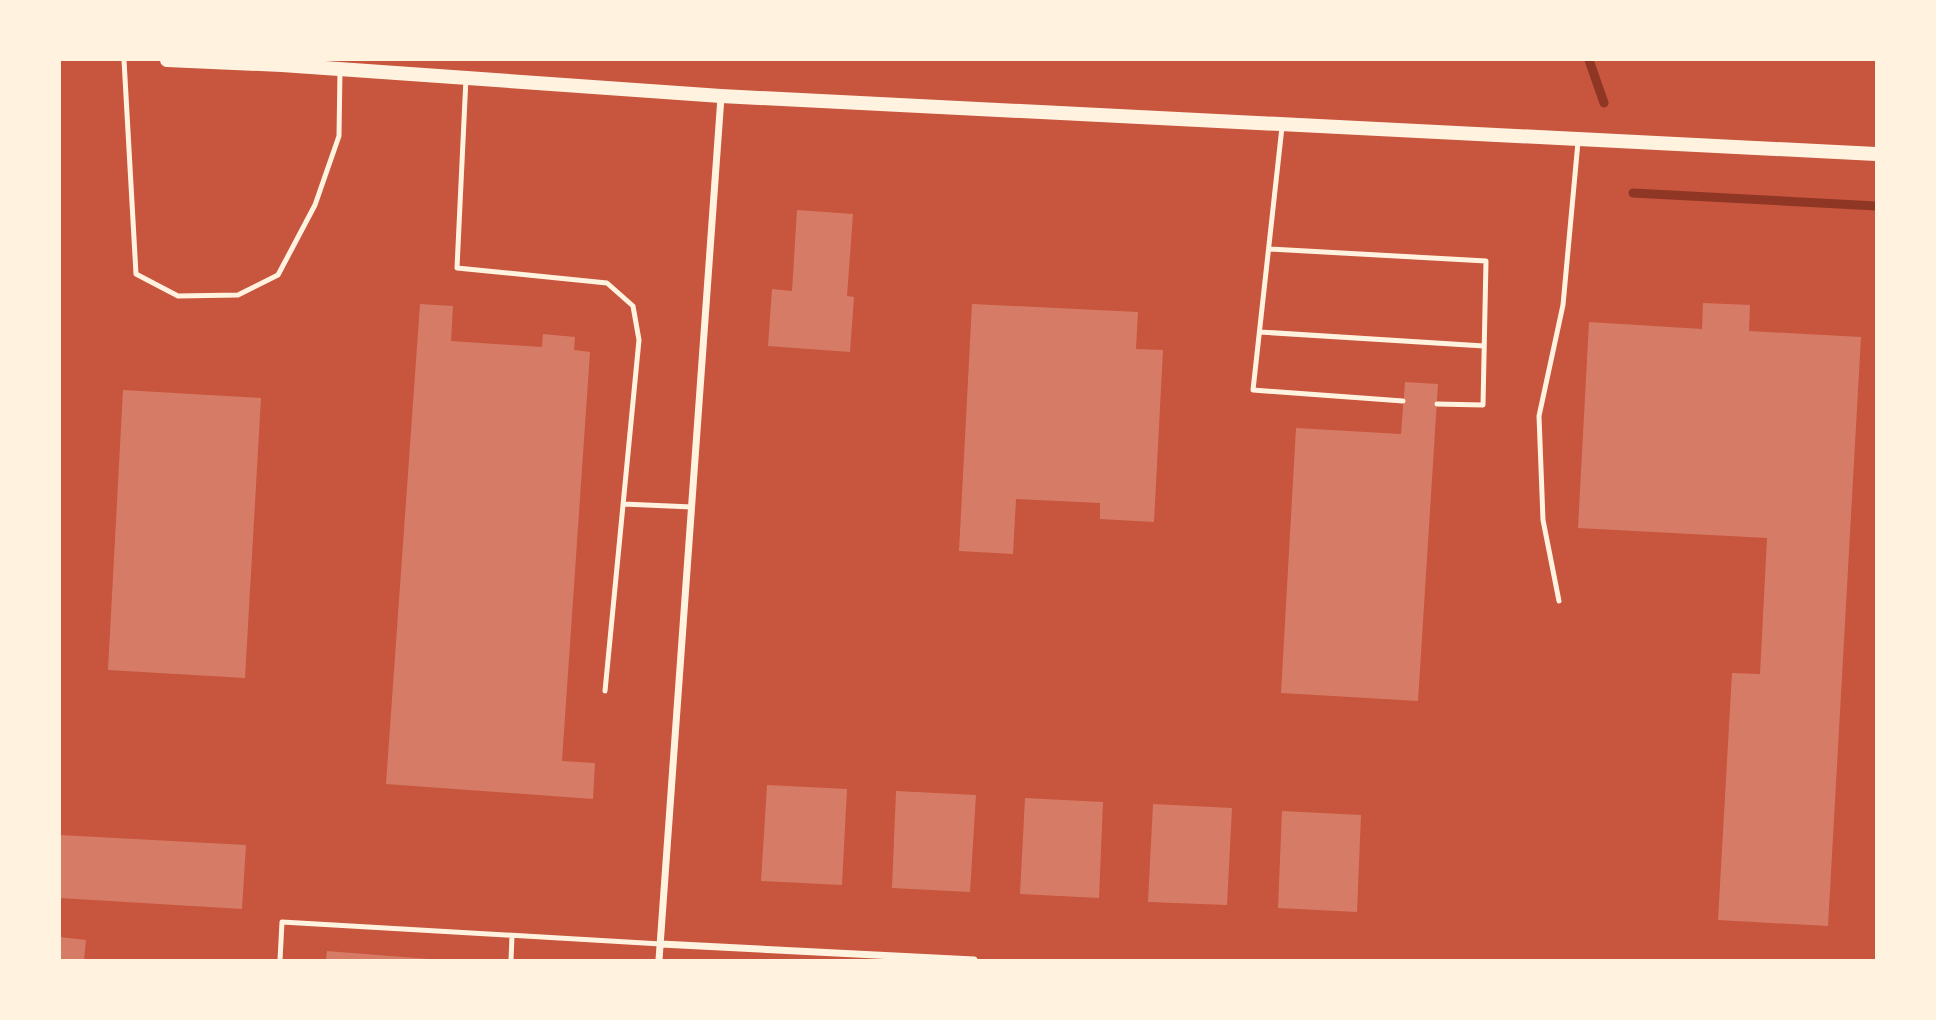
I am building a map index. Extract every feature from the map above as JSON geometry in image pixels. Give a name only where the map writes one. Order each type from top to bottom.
[{"type":"main road","points":[[167,60],[282,62],[341,70],[721,96],[1877,153]]},
{"type":"street","points":[[660,961],[721,96]]},
{"type":"street","points":[[661,944],[974,961]]},
{"type":"lane","points":[[124,60],[136,274],[178,296],[238,295],[278,275],[316,205],[339,136],[341,70]]},
{"type":"lane","points":[[466,78],[457,268],[607,283],[633,306],[639,340],[606,691]]},
{"type":"lane","points":[[1283,124],[1253,390],[1404,401]]},
{"type":"lane","points":[[1559,601],[1543,520],[1539,416],[1563,304],[1579,139]]},
{"type":"lane","points":[[1270,249],[1486,261],[1483,405],[1437,404]]},
{"type":"lane","points":[[1260,332],[1484,345]]},
{"type":"lane","points":[[623,504],[692,507]]},
{"type":"lane","points":[[280,961],[282,922],[661,944]]},
{"type":"lane","points":[[511,961],[512,936]]},
{"type":"building","points":[[797,210],[853,214],[847,296],[854,297],[850,352],[768,346],[772,289],[792,291]]},
{"type":"building","points":[[1703,303],[1750,305],[1749,331],[1861,337],[1828,926],[1718,920],[1732,673],[1760,674],[1767,538],[1578,528],[1589,322],[1702,329]]},
{"type":"building","points":[[420,304],[453,306],[451,341],[542,347],[543,334],[575,337],[574,350],[590,352],[562,761],[595,763],[593,799],[386,784]]},
{"type":"building","points":[[972,304],[1138,312],[1136,349],[1163,350],[1154,522],[1100,519],[1100,503],[1016,499],[1013,554],[959,551]]},
{"type":"building","points":[[1405,382],[1438,384],[1418,701],[1281,693],[1296,428],[1401,434]]},
{"type":"building","points":[[123,390],[261,398],[245,678],[108,670]]},
{"type":"building","points":[[767,785],[847,789],[842,885],[761,881]]},
{"type":"building","points":[[896,791],[976,795],[970,892],[892,888]]},
{"type":"building","points":[[1025,798],[1103,802],[1099,898],[1020,894]]},
{"type":"building","points":[[1153,804],[1232,808],[1227,905],[1148,902]]},
{"type":"building","points":[[1282,811],[1361,815],[1357,912],[1278,908]]},
{"type":"building","points":[[60,835],[246,845],[242,909],[60,898]]},
{"type":"building","points":[[60,937],[86,940],[84,960],[60,960]]},
{"type":"building","points":[[327,951],[429,959],[429,960],[326,960]]},
{"type":"waterway","points":[[1589,60],[1604,103]]},
{"type":"waterway","points":[[1633,193],[1876,206]]}]
